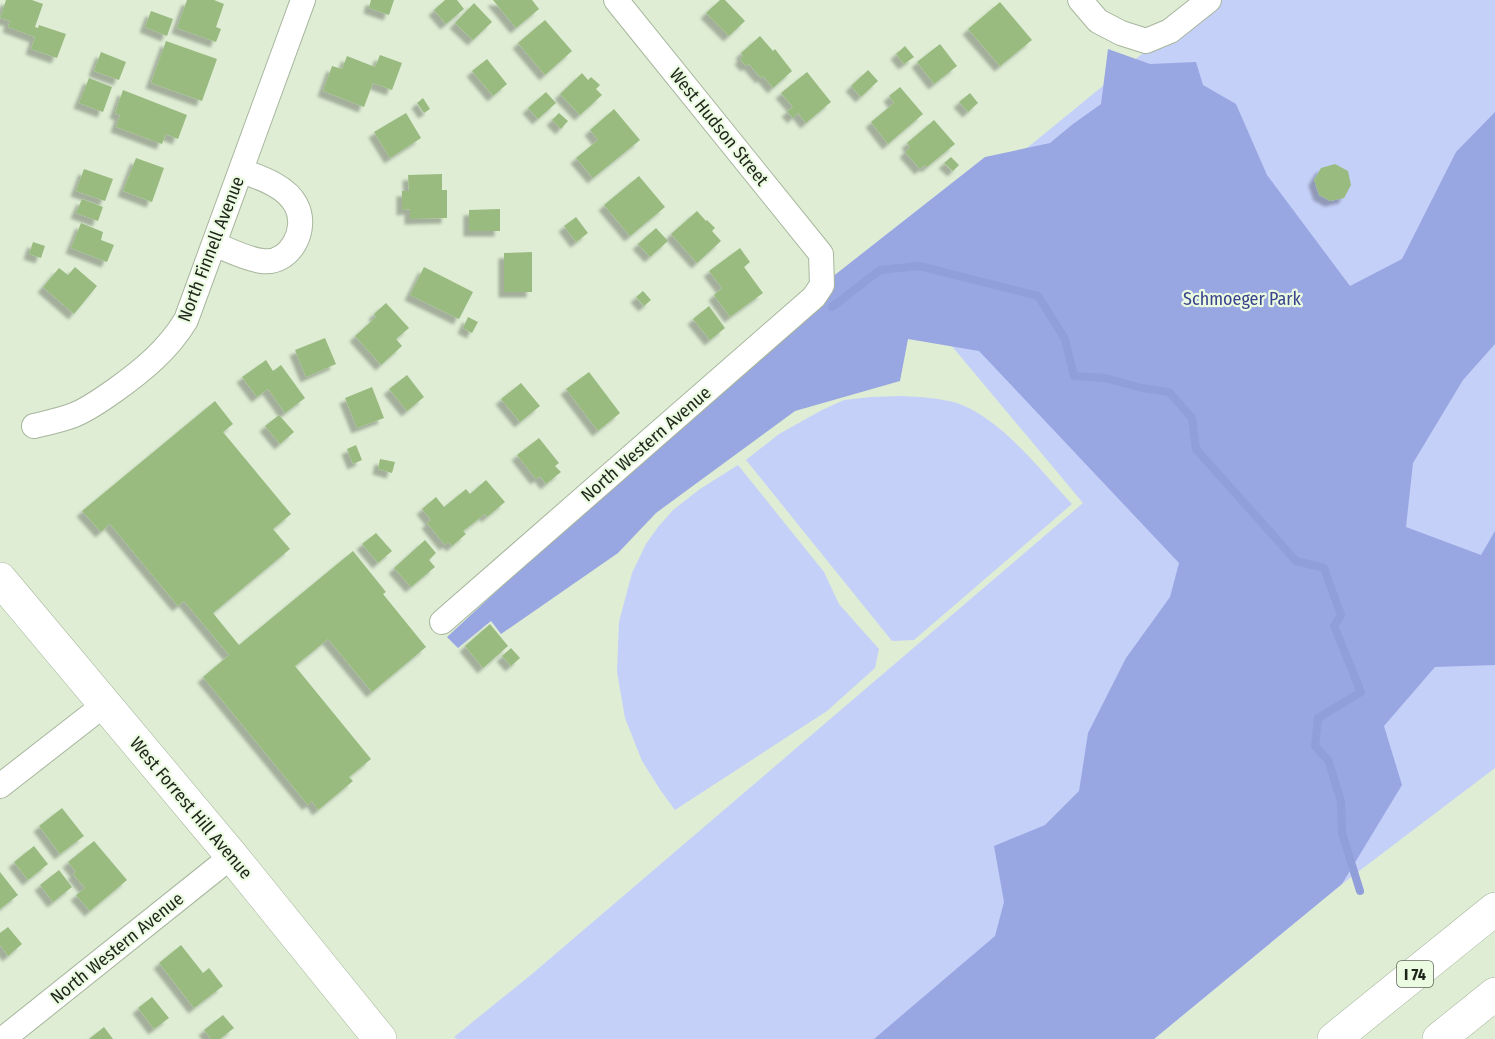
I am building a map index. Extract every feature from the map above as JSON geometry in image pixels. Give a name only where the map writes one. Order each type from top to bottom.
[{"type":"main road","name":"West Forrest Hill Avenue","points":[[0,579],[232,856],[380,1039]]},
{"type":"main road","name":"I 74","points":[[1334,1039],[1495,909]]},
{"type":"main road","points":[[1439,1039],[1495,994]]},
{"type":"street","name":"North Finnell Avenue","points":[[34,426],[64,419],[90,407],[161,353],[171,343],[186,320],[303,0]]},
{"type":"street","name":"West Hudson Street","points":[[616,0],[821,254]]},
{"type":"street","points":[[1080,0],[1098,21],[1121,33],[1146,40],[1170,31],[1209,0]]},
{"type":"street","points":[[214,244],[264,262],[282,258],[297,241],[301,224],[296,206],[286,193],[271,183],[242,171]]},
{"type":"street","name":"North Western Avenue","points":[[442,622],[814,297],[822,285],[821,254]]},
{"type":"street","points":[[0,786],[104,705]]},
{"type":"street","name":"North Western Avenue","points":[[3,1039],[232,856]]},
{"type":"green space","name":"Schmoeger Park","points":[[1208,0],[1495,0],[1495,768],[1342,884],[1154,1039],[457,1039],[454,1037],[532,974],[1083,503],[884,265]]},
{"type":"green space","points":[[1108,49],[1150,64],[1196,62],[1203,85],[1236,104],[1267,175],[1350,286],[1402,259],[1456,152],[1495,112],[1495,344],[1463,380],[1413,463],[1406,527],[1481,555],[1495,531],[1495,665],[1435,667],[1384,726],[1402,785],[1342,884],[1154,1039],[874,1039],[995,936],[1004,902],[994,846],[1045,825],[1079,791],[1088,733],[1126,658],[1170,597],[1179,563],[979,351],[908,339],[900,381],[795,411],[656,513],[618,553],[501,634],[491,621],[458,648],[447,637],[814,297],[822,285],[985,157],[1050,143],[1101,104]]},
{"type":"green space","points":[[902,396],[950,401],[974,411],[1005,433],[1072,504],[914,640],[892,641],[746,460],[779,434],[844,400]]},
{"type":"green space","points":[[738,465],[824,572],[839,604],[879,649],[875,668],[827,711],[675,810],[642,761],[625,718],[617,672],[619,622],[632,573],[646,544],[658,527],[673,510],[700,489]]},
{"type":"building","points":[[6,0],[32,0],[43,4],[35,27],[38,28],[39,25],[66,34],[57,58],[31,49],[35,37],[8,27],[10,21],[0,18]]},
{"type":"building","points":[[187,0],[214,0],[224,4],[216,27],[221,29],[216,42],[177,28]]},
{"type":"building","points":[[371,0],[394,0],[389,15],[369,8]]},
{"type":"building","points":[[445,0],[457,0],[464,9],[446,24],[434,10]]},
{"type":"building","points":[[493,0],[532,0],[539,9],[516,28]]},
{"type":"building","points":[[720,0],[725,0],[745,21],[729,36],[706,13]]},
{"type":"building","points":[[1000,2],[1032,40],[1000,66],[968,29]]},
{"type":"building","points":[[474,3],[492,22],[473,40],[455,23]]},
{"type":"building","points":[[151,11],[173,19],[167,36],[145,27]]},
{"type":"building","points":[[545,20],[572,51],[545,75],[518,43]]},
{"type":"building","points":[[760,36],[773,51],[775,49],[792,71],[773,88],[763,76],[761,78],[749,64],[746,66],[740,59],[743,56],[741,53]]},
{"type":"building","points":[[166,41],[217,59],[202,101],[151,83]]},
{"type":"building","points":[[940,44],[957,66],[934,84],[917,62]]},
{"type":"building","points":[[905,46],[914,57],[904,64],[896,54]]},
{"type":"building","points":[[101,52],[126,62],[119,80],[94,71]]},
{"type":"building","points":[[380,55],[402,63],[392,90],[373,83],[364,107],[323,91],[332,66],[342,69],[347,56],[375,67]]},
{"type":"building","points":[[487,59],[507,84],[493,96],[472,71]]},
{"type":"building","points":[[868,70],[878,81],[861,97],[851,86]]},
{"type":"building","points":[[807,72],[831,102],[806,123],[798,113],[793,118],[787,111],[793,107],[781,93]]},
{"type":"building","points":[[582,73],[588,80],[591,77],[600,85],[596,89],[602,95],[580,115],[560,94]]},
{"type":"building","points":[[89,78],[112,87],[103,112],[79,103]]},
{"type":"building","points":[[900,87],[923,114],[888,144],[871,122],[894,103],[889,96]]},
{"type":"building","points":[[123,90],[187,115],[178,139],[166,134],[162,144],[116,127],[120,115],[115,113]]},
{"type":"building","points":[[546,92],[556,103],[538,119],[528,108]]},
{"type":"building","points":[[970,93],[978,103],[968,112],[959,102]]},
{"type":"building","points":[[423,98],[430,109],[424,113],[417,103]]},
{"type":"building","points":[[614,109],[640,140],[593,178],[576,158],[598,140],[590,130]]},
{"type":"building","points":[[406,113],[421,138],[390,158],[374,132]]},
{"type":"building","points":[[559,113],[568,121],[561,129],[552,120]]},
{"type":"building","points":[[934,120],[955,144],[927,167],[925,165],[920,169],[905,152],[910,147],[907,143]]},
{"type":"building","points":[[951,157],[959,165],[953,171],[944,163]]},
{"type":"building","points":[[136,158],[164,168],[152,202],[123,191]]},
{"type":"building","points":[[1335,164],[1348,171],[1351,185],[1344,198],[1330,201],[1319,195],[1314,180],[1321,168]]},
{"type":"building","points":[[84,169],[113,179],[105,201],[76,191]]},
{"type":"building","points":[[442,174],[442,190],[447,190],[447,218],[410,219],[410,209],[402,210],[402,191],[409,191],[408,175]]},
{"type":"building","points":[[639,176],[665,207],[630,236],[604,205]]},
{"type":"building","points":[[82,199],[103,207],[98,221],[76,213]]},
{"type":"building","points":[[500,209],[500,231],[469,231],[469,210]]},
{"type":"building","points":[[697,211],[715,228],[712,231],[721,241],[697,263],[671,234]]},
{"type":"building","points":[[576,217],[588,233],[576,242],[564,226]]},
{"type":"building","points":[[81,223],[103,232],[101,240],[114,245],[107,262],[71,248]]},
{"type":"building","points":[[656,228],[668,241],[650,257],[638,244]]},
{"type":"building","points":[[33,242],[45,246],[41,258],[29,254]]},
{"type":"building","points":[[740,248],[750,262],[744,267],[763,293],[730,317],[714,295],[722,288],[709,271]]},
{"type":"building","points":[[532,252],[532,292],[504,292],[504,253]]},
{"type":"building","points":[[75,267],[97,286],[74,314],[43,287],[59,268],[68,275]]},
{"type":"building","points":[[424,267],[473,292],[459,319],[410,295]]},
{"type":"building","points":[[643,291],[651,300],[644,306],[636,297]]},
{"type":"building","points":[[386,303],[409,328],[396,339],[402,346],[381,365],[355,336],[376,317],[374,314]]},
{"type":"building","points":[[709,306],[725,328],[710,340],[693,319]]},
{"type":"building","points":[[468,317],[478,322],[472,333],[463,328]]},
{"type":"building","points":[[325,338],[336,364],[306,377],[295,350]]},
{"type":"building","points":[[266,360],[273,371],[281,365],[305,398],[285,413],[268,389],[257,397],[242,377]]},
{"type":"building","points":[[589,372],[620,413],[598,431],[566,389]]},
{"type":"building","points":[[407,375],[424,397],[407,411],[389,389]]},
{"type":"building","points":[[521,383],[540,406],[520,422],[501,399]]},
{"type":"building","points":[[372,387],[384,418],[357,428],[345,398]]},
{"type":"building","points":[[215,401],[233,424],[223,432],[291,514],[273,529],[290,549],[213,613],[239,645],[353,551],[386,592],[383,594],[426,647],[372,692],[328,639],[295,666],[371,759],[349,777],[353,781],[318,810],[312,801],[308,805],[203,677],[229,655],[184,601],[178,606],[110,524],[101,532],[82,511]]},
{"type":"building","points":[[279,415],[294,432],[280,444],[265,426]]},
{"type":"building","points":[[539,438],[559,463],[555,466],[561,472],[546,484],[540,476],[536,479],[517,455]]},
{"type":"building","points":[[356,445],[362,460],[353,464],[347,449]]},
{"type":"building","points":[[380,459],[395,462],[392,473],[378,469]]},
{"type":"building","points":[[486,480],[505,502],[487,517],[485,514],[463,531],[466,534],[452,546],[448,542],[445,545],[427,523],[431,520],[422,509],[436,497],[444,507],[466,489],[470,494]]},
{"type":"building","points":[[376,533],[392,551],[378,563],[362,544]]},
{"type":"building","points":[[425,540],[436,553],[429,560],[435,567],[411,587],[394,568]]},
{"type":"building","points":[[490,624],[508,646],[483,668],[465,646]]},
{"type":"building","points":[[511,648],[520,658],[511,666],[502,656]]},
{"type":"building","points":[[62,808],[84,836],[60,854],[39,826]]},
{"type":"building","points":[[94,841],[127,880],[90,911],[76,895],[85,888],[73,874],[76,872],[68,862]]},
{"type":"building","points":[[34,846],[48,864],[28,880],[14,862]]},
{"type":"building","points":[[59,870],[72,887],[53,902],[40,885]]},
{"type":"building","points":[[0,872],[18,895],[0,909]]},
{"type":"building","points":[[8,927],[22,944],[8,956],[0,945],[0,933]]},
{"type":"building","points":[[181,945],[203,973],[209,968],[223,986],[194,1008],[159,963]]},
{"type":"building","points":[[152,997],[169,1018],[154,1029],[138,1008]]},
{"type":"building","points":[[223,1015],[234,1028],[220,1039],[211,1039],[204,1030]]},
{"type":"building","points":[[104,1027],[113,1039],[89,1039]]},
{"type":"waterway","points":[[832,307],[880,270],[919,266],[1038,296],[1065,339],[1074,376],[1105,378],[1142,388],[1169,392],[1192,418],[1196,449],[1296,561],[1324,568],[1341,615],[1334,626],[1361,692],[1318,718],[1315,746],[1328,760],[1341,801],[1342,833],[1360,891]]}]
